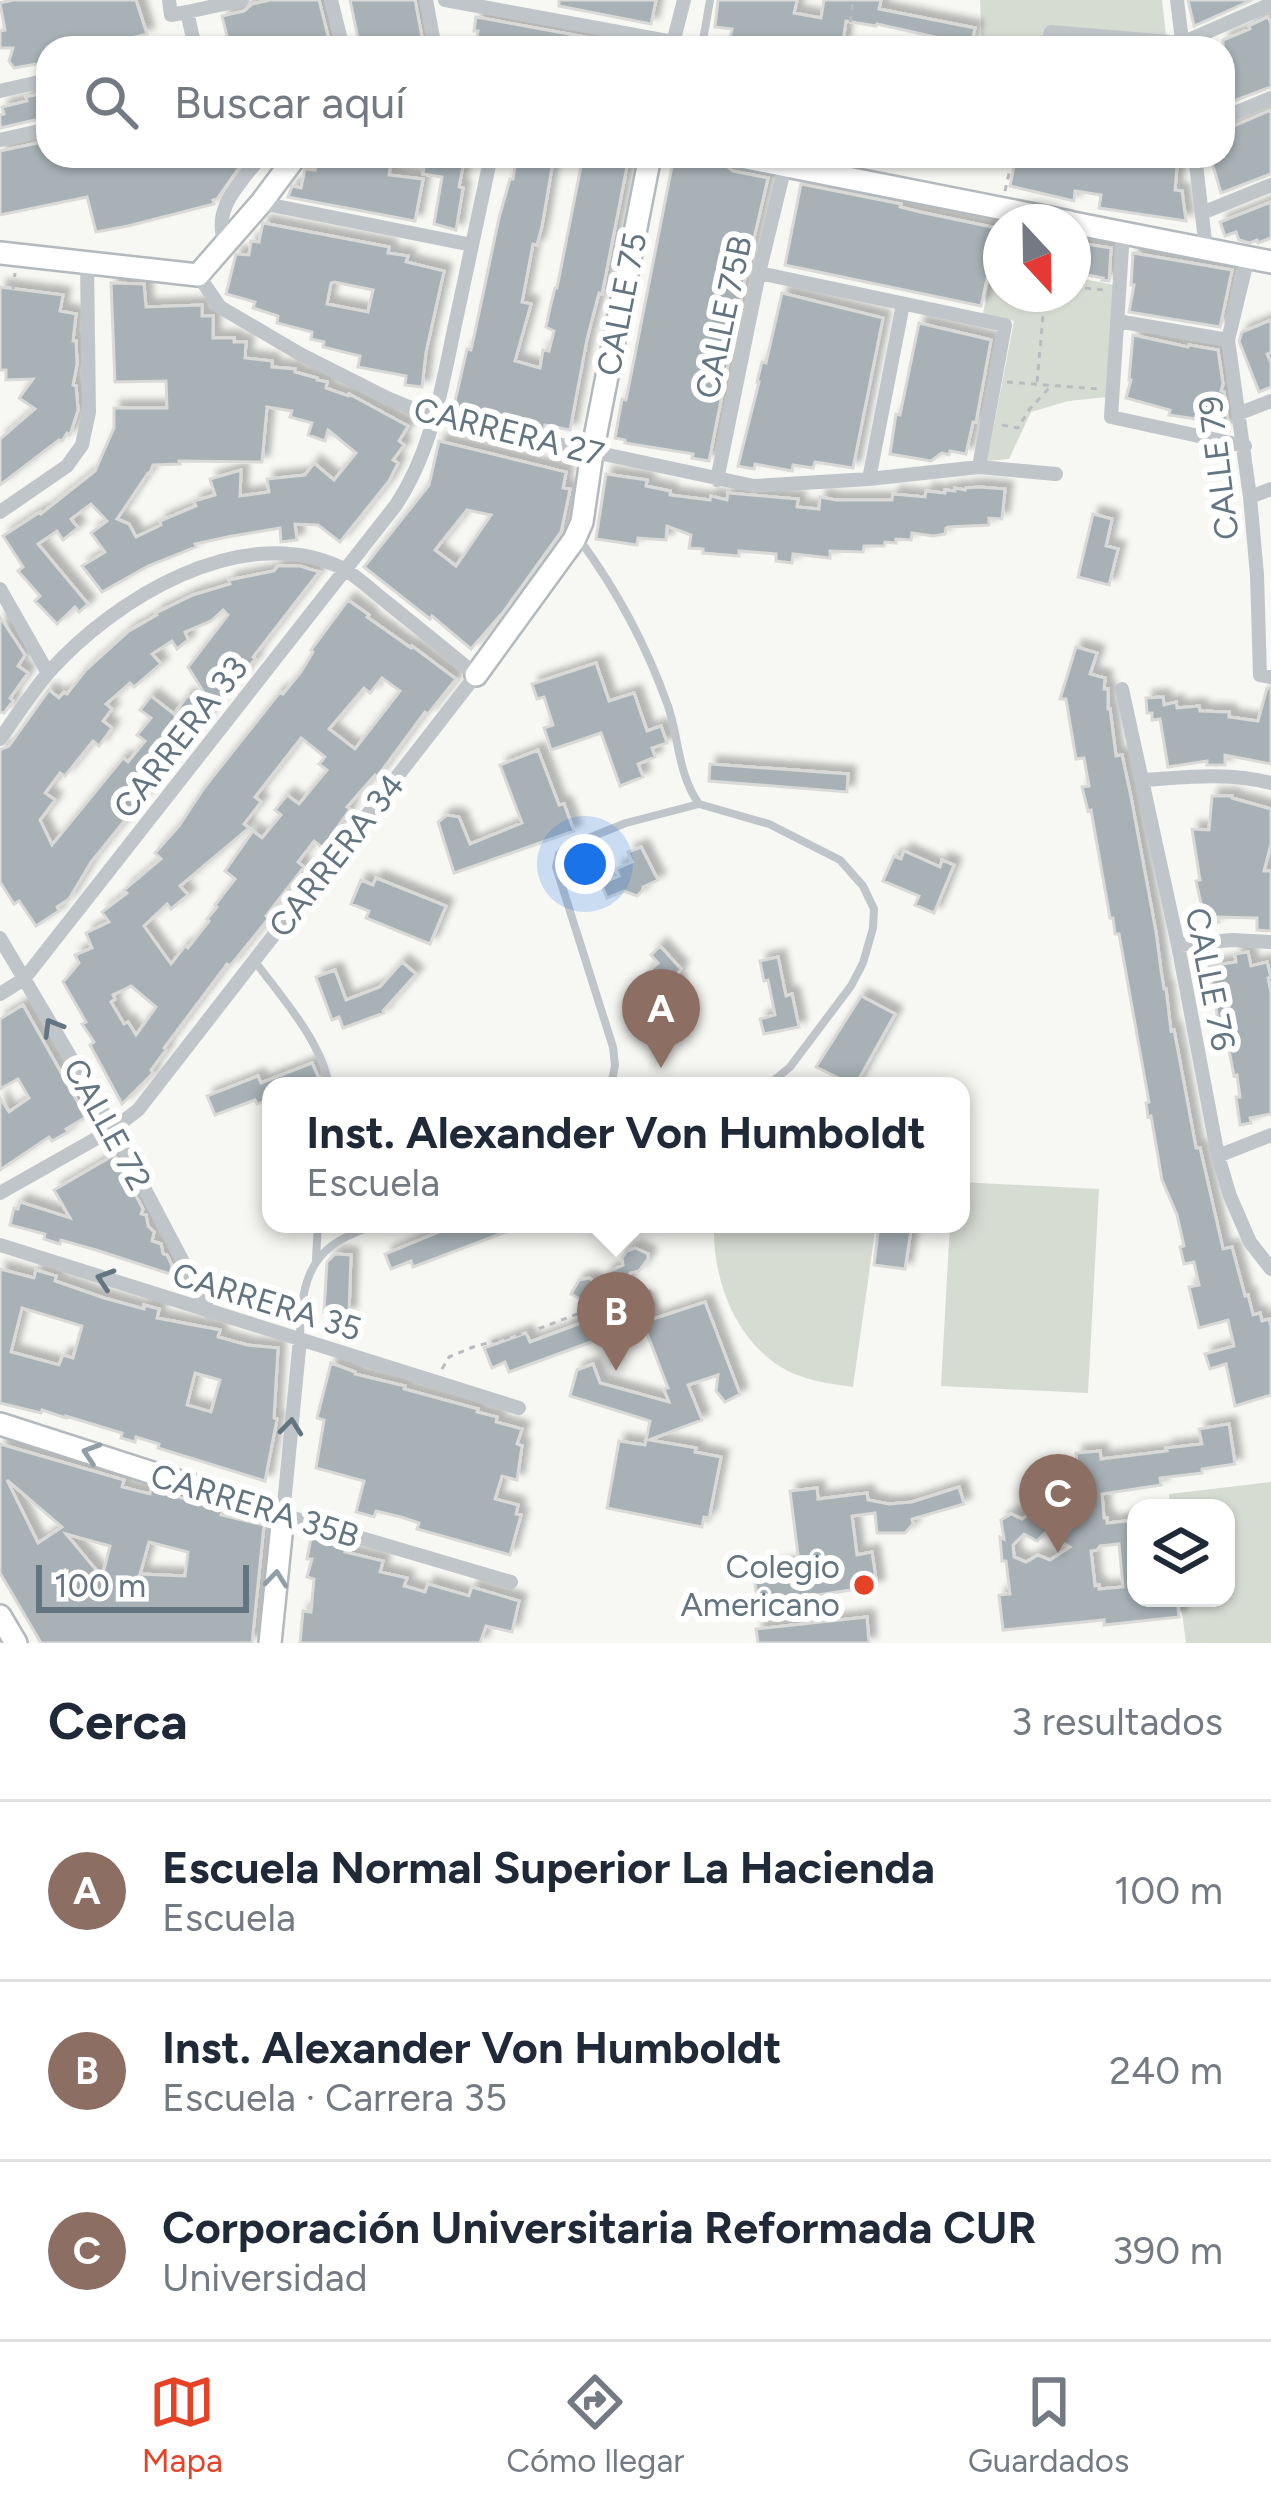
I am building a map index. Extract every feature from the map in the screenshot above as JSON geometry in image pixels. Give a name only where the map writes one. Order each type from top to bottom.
[{"type":"street","points":[[169,0],[171,15],[242,0]]},
{"type":"street","points":[[331,0],[340,36]]},
{"type":"street","points":[[426,0],[433,36]]},
{"type":"street","points":[[445,0],[627,36]]},
{"type":"street","points":[[674,36],[684,0]]},
{"type":"street","points":[[1177,0],[1181,36]]},
{"type":"street","points":[[1202,36],[1271,4]]},
{"type":"street","points":[[187,12],[192,36]]},
{"type":"street","points":[[0,91],[36,83]]},
{"type":"street","points":[[1235,113],[1271,98]]},
{"type":"street","points":[[0,140],[36,132]]},
{"type":"street","points":[[226,244],[220,224],[226,204],[252,168]]},
{"type":"street","points":[[0,253],[198,275],[287,168]]},
{"type":"street","name":"CARRERA 33","points":[[0,994],[24,980],[396,505],[419,466],[435,418],[488,168]]},
{"type":"street","name":"CALLE 75","points":[[592,453],[648,168]]},
{"type":"street","name":"CALLE 75B","points":[[717,480],[785,168]]},
{"type":"street","points":[[795,168],[983,205]]},
{"type":"street","points":[[1197,168],[1206,249]]},
{"type":"street","points":[[1202,213],[1271,184]]},
{"type":"street","points":[[260,203],[472,245]]},
{"type":"street","points":[[1091,226],[1271,262]]},
{"type":"street","points":[[1123,232],[1111,417],[1244,446]]},
{"type":"street","name":"CALLE 79","points":[[1248,257],[1228,340],[1264,577],[1265,676]]},
{"type":"street","points":[[0,512],[67,466],[82,445],[89,412],[87,262]]},
{"type":"street","points":[[759,273],[1004,325],[979,467]]},
{"type":"street","name":"CARRERA 27","points":[[198,275],[220,307],[317,363],[435,418],[754,486],[979,467],[1056,474]]},
{"type":"street","points":[[869,479],[903,304]]},
{"type":"street","points":[[1117,321],[1228,340]]},
{"type":"street","points":[[1240,413],[1271,401]]},
{"type":"street","name":"CARRERA 34","points":[[0,1193],[138,1110],[476,675],[576,536],[592,453]]},
{"type":"street","points":[[1250,497],[1271,489]]},
{"type":"street","points":[[0,739],[48,673],[111,614],[195,570],[283,552],[346,570],[476,675]]},
{"type":"street","points":[[0,589],[48,673]]},
{"type":"street","name":"CALLE 76","points":[[1122,689],[1218,1156],[1250,1241],[1271,1269]]},
{"type":"street","points":[[1143,780],[1218,774],[1271,783]]},
{"type":"street","name":"CALLE 72","points":[[0,938],[113,1129],[210,1313]]},
{"type":"street","points":[[1178,945],[1271,942]]},
{"type":"street","points":[[1218,1156],[1271,1136]]},
{"type":"street","name":"CARRERA 35","points":[[0,1245],[519,1408]]},
{"type":"street","points":[[270,1643],[300,1339]]},
{"type":"street","name":"CARRERA 35B","points":[[0,1424],[511,1582]]},
{"type":"street","points":[[0,1616],[16,1643]]},
{"type":"lane","points":[[703,36],[710,0]]},
{"type":"lane","points":[[1248,257],[1271,248]]},
{"type":"lane","points":[[576,536],[612,587],[654,670],[670,710],[686,781],[699,804]]},
{"type":"lane","points":[[613,1077],[613,1047],[557,858],[566,847],[626,823],[699,804],[769,824],[840,860],[863,886],[874,908],[863,963],[850,986],[777,1077]]},
{"type":"lane","points":[[254,960],[310,1040],[325,1077]]},
{"type":"lane","points":[[300,1339],[302,1301],[316,1260],[318,1233]]},
{"type":"lane","points":[[316,1260],[332,1243],[352,1233]]},
{"type":"path","points":[[851,36],[853,0]]},
{"type":"path","points":[[1004,199],[1010,168]]},
{"type":"path","points":[[1091,289],[1118,291]]},
{"type":"path","points":[[1037,384],[1043,312]]},
{"type":"path","points":[[994,381],[1113,391]]},
{"type":"path","points":[[987,422],[1018,428],[1051,386]]},
{"type":"path","points":[[437,1382],[449,1357],[648,1287],[658,1313]]},
{"type":"shaded area","points":[[980,0],[1162,0],[1166,36],[1047,27],[1044,36],[982,36]]},
{"type":"shaded area","points":[[1091,280],[1115,285],[1107,397],[1068,401],[1031,412],[1009,459],[987,461],[1014,321],[983,314],[1091,312]]},
{"type":"shaded area","points":[[970,1182],[1099,1189],[1088,1393],[941,1386],[950,1233],[970,1233]]},
{"type":"shaded area","points":[[714,1233],[875,1233],[853,1387],[788,1371],[754,1344],[731,1308]]},
{"type":"shaded area","points":[[1271,1482],[1271,1643],[1186,1643],[1181,1607],[1235,1607],[1235,1499],[1169,1499],[1169,1494]]},
{"type":"building","points":[[136,0],[147,34],[36,36],[36,64],[14,68],[9,61],[13,48],[0,48],[0,31],[5,30],[0,3]]},
{"type":"building","points":[[319,0],[328,36],[227,36],[222,16],[252,4]]},
{"type":"building","points":[[350,0],[415,0],[422,36],[358,36]]},
{"type":"building","points":[[559,0],[656,0],[651,24],[559,6]]},
{"type":"building","points":[[718,0],[797,0],[794,13],[821,18],[824,0],[881,0],[879,9],[975,28],[973,36],[931,36],[846,21],[844,36],[730,36],[732,29],[715,27]]},
{"type":"building","points":[[1188,0],[1252,0],[1194,26]]},
{"type":"building","points":[[476,17],[579,36],[477,36]]},
{"type":"building","points":[[1268,17],[1271,24],[1271,87],[1235,100],[1233,36]]},
{"type":"building","points":[[36,95],[36,120],[0,128],[2,107],[27,101],[26,97]]},
{"type":"building","points":[[1271,110],[1271,174],[1221,193],[1214,168],[1235,168],[1235,126]]},
{"type":"building","points":[[36,143],[36,168],[239,168],[214,204],[96,232],[87,197],[0,215],[0,151]]},
{"type":"building","points":[[390,168],[389,175],[423,179],[415,221],[288,197],[292,186],[301,188],[305,169]]},
{"type":"building","points":[[424,168],[463,168],[456,230],[434,224],[442,177],[423,174]]},
{"type":"building","points":[[515,168],[552,168],[522,302],[531,304],[515,361],[540,368],[554,331],[546,327],[581,168],[627,168],[570,430],[545,425],[544,430],[454,406],[499,218]]},
{"type":"building","points":[[672,168],[729,168],[768,178],[709,461],[615,438],[622,399],[626,400]]},
{"type":"building","points":[[1014,168],[1177,168],[1175,190],[1182,191],[1186,221],[1099,208],[1101,195],[1075,191],[1074,201],[1010,186]]},
{"type":"building","points":[[801,184],[983,225],[981,306],[785,265]]},
{"type":"building","points":[[1271,202],[1271,238],[1250,243],[1239,240],[1236,232],[1225,236],[1220,222]]},
{"type":"building","points":[[263,223],[389,247],[388,253],[408,256],[406,262],[444,271],[422,387],[405,385],[406,376],[358,367],[360,356],[323,347],[324,342],[311,339],[312,332],[277,323],[278,316],[253,308],[255,302],[226,294],[236,254],[249,255],[251,241],[259,242]],"holes":[[[334,282],[373,290],[368,312],[327,304]]]},
{"type":"building","points":[[1091,245],[1111,248],[1109,281],[1091,276]]},
{"type":"building","points":[[1133,253],[1232,270],[1220,327],[1129,312]]},
{"type":"building","points":[[111,283],[144,284],[146,307],[202,305],[202,316],[213,316],[213,338],[246,342],[245,358],[272,361],[272,367],[295,369],[327,382],[326,388],[349,394],[408,426],[399,441],[404,445],[393,460],[398,463],[389,481],[340,542],[318,525],[295,524],[297,540],[281,542],[280,528],[227,537],[195,544],[102,592],[82,566],[105,552],[91,533],[107,521],[91,504],[71,519],[78,528],[63,540],[57,531],[38,544],[88,604],[79,612],[75,607],[57,624],[35,601],[40,596],[18,571],[23,567],[3,536],[41,514],[95,471],[114,428],[114,408],[167,408],[166,381],[115,382]],"holes":[[[267,407],[292,411],[290,417],[312,423],[308,435],[325,441],[328,430],[356,453],[334,480],[314,463],[305,475],[267,479],[269,492],[240,496],[241,470],[210,479],[215,495],[194,501],[196,506],[136,537],[129,524],[117,519],[153,465],[262,462]]]},
{"type":"building","points":[[0,287],[63,295],[60,311],[76,314],[73,385],[78,410],[70,435],[0,485],[0,439],[35,409],[19,398],[33,379],[6,380],[6,370],[0,370]]},
{"type":"building","points":[[782,293],[883,318],[853,468],[815,462],[813,468],[793,465],[792,471],[738,466]]},
{"type":"building","points":[[1271,320],[1271,352],[1267,354],[1271,387],[1259,392],[1239,341],[1242,332]]},
{"type":"building","points":[[919,323],[991,340],[966,454],[950,451],[931,461],[890,454]]},
{"type":"building","points":[[1133,335],[1218,350],[1229,430],[1126,398]]},
{"type":"building","points":[[439,441],[566,472],[563,488],[570,489],[561,532],[471,649],[364,567],[429,485]],"holes":[[[467,510],[491,515],[456,566],[435,550]]]},
{"type":"building","points":[[606,474],[647,480],[646,486],[670,491],[670,495],[727,500],[728,493],[798,499],[797,507],[819,509],[820,497],[892,500],[893,494],[925,497],[926,491],[945,493],[955,488],[1005,489],[1002,519],[989,518],[989,525],[948,527],[945,534],[933,536],[912,533],[911,540],[864,546],[863,552],[830,551],[830,558],[793,554],[792,563],[776,561],[776,554],[703,553],[703,549],[689,548],[691,535],[667,526],[666,540],[638,538],[637,545],[596,539]]},
{"type":"building","points":[[1093,514],[1112,519],[1106,546],[1118,549],[1109,585],[1078,577]]},
{"type":"building","points":[[278,566],[319,572],[214,709],[188,667],[228,615],[223,610],[185,632],[188,640],[177,649],[172,641],[152,654],[161,664],[106,704],[112,709],[103,721],[112,728],[99,746],[93,741],[45,793],[55,800],[40,820],[52,845],[123,758],[128,762],[145,741],[137,735],[151,718],[140,710],[151,696],[174,714],[188,695],[208,717],[91,862],[69,899],[36,926],[0,882],[0,750],[9,746],[49,690],[59,698],[67,694],[85,671],[156,613],[230,584],[229,580],[274,571]]},
{"type":"building","points":[[348,600],[456,679],[347,807],[323,848],[314,841],[298,862],[304,867],[266,916],[269,918],[227,964],[164,1048],[153,1073],[122,1104],[63,982],[79,963],[75,955],[92,948],[86,933],[109,922],[102,912],[161,859],[155,853],[280,692],[301,672],[311,650]],"holes":[[[382,678],[400,691],[355,749],[329,729],[364,688],[370,693]],[[301,738],[325,757],[319,764],[327,770],[299,804],[287,795],[275,810],[281,815],[262,838],[253,831],[225,871],[235,879],[209,921],[171,964],[144,926],[167,904],[171,909],[188,895],[180,886],[249,828],[244,824],[261,802],[255,797]],[[131,986],[156,1007],[136,1035],[111,1002],[113,995]]]},
{"type":"building","points":[[0,617],[25,655],[18,666],[28,673],[4,713],[0,712]]},
{"type":"building","points":[[1076,647],[1097,653],[1090,674],[1105,678],[1104,689],[1108,689],[1116,756],[1122,755],[1131,797],[1171,1031],[1223,1249],[1232,1247],[1253,1315],[1260,1313],[1262,1321],[1269,1319],[1271,1326],[1271,1395],[1235,1406],[1226,1364],[1210,1369],[1205,1354],[1234,1346],[1228,1320],[1199,1328],[1189,1287],[1199,1285],[1194,1262],[1184,1264],[1177,1215],[1162,1180],[1148,1117],[1119,934],[1110,918],[1091,810],[1082,787],[1089,786],[1084,758],[1076,759],[1066,699],[1060,699]]},
{"type":"building","points":[[596,663],[609,701],[634,693],[647,731],[661,726],[667,743],[652,748],[655,757],[638,764],[643,777],[620,786],[601,733],[551,750],[544,728],[553,725],[544,697],[537,699],[532,684]]},
{"type":"building","points":[[1267,688],[1271,688],[1271,764],[1225,755],[1225,765],[1207,765],[1207,761],[1168,767],[1160,719],[1152,720],[1152,713],[1147,713],[1146,698],[1163,697],[1164,705],[1176,702],[1177,708],[1199,706],[1200,711],[1229,712],[1229,717],[1258,721]]},
{"type":"building","points":[[538,750],[574,831],[454,873],[438,822],[447,815],[459,817],[470,844],[522,823],[500,765]]},
{"type":"building","points":[[710,764],[848,774],[847,792],[709,781]]},
{"type":"building","points":[[1212,796],[1232,796],[1271,809],[1271,844],[1264,871],[1271,871],[1271,931],[1257,930],[1257,918],[1217,917],[1219,922],[1206,925],[1192,829],[1209,830]]},
{"type":"building","points":[[641,847],[658,880],[637,896],[624,891],[607,898],[601,884],[619,876],[616,869],[632,862],[628,852]]},
{"type":"building","points":[[904,851],[940,867],[942,860],[954,865],[934,913],[915,905],[919,896],[883,881],[894,856],[901,859]]},
{"type":"building","points":[[376,878],[446,906],[430,944],[366,918],[369,911],[351,904],[361,880],[373,885]]},
{"type":"building","points":[[660,946],[681,969],[675,978],[679,983],[649,1002],[640,993],[651,983],[644,975],[658,963],[651,955]]},
{"type":"building","points":[[1248,952],[1251,966],[1267,962],[1271,977],[1271,1114],[1240,1125],[1237,1075],[1223,1019],[1218,1020],[1209,966],[1236,962],[1235,954]]},
{"type":"building","points":[[778,957],[799,1027],[764,1034],[760,1019],[775,1015],[760,961]]},
{"type":"building","points":[[402,962],[416,974],[384,1013],[343,1028],[339,1017],[332,1020],[316,977],[335,970],[346,1000],[380,987]]},
{"type":"building","points":[[861,996],[895,1014],[860,1077],[837,1077],[816,1067]]},
{"type":"building","points":[[23,1005],[86,1117],[0,1170],[0,1098],[9,1112],[29,1098],[18,1079],[0,1089],[0,1019]]},
{"type":"building","points":[[312,1063],[318,1077],[276,1077]]},
{"type":"building","points":[[258,1076],[262,1102],[255,1100],[215,1115],[207,1096]]},
{"type":"building","points":[[114,1155],[154,1232],[152,1241],[161,1244],[167,1255],[170,1274],[10,1225],[20,1202],[70,1218],[54,1190]]},
{"type":"building","points":[[436,1233],[503,1233],[413,1267],[411,1261],[391,1269],[385,1254]]},
{"type":"building","points":[[878,1233],[911,1233],[905,1269],[874,1265]]},
{"type":"building","points":[[635,1248],[648,1254],[648,1259],[639,1271],[630,1273],[624,1294],[603,1287],[587,1303],[571,1294],[579,1280],[589,1278],[601,1285],[608,1272],[623,1265],[627,1251]]},
{"type":"building","points":[[335,1254],[351,1255],[349,1314],[324,1312],[327,1262]]},
{"type":"building","points":[[0,1269],[34,1278],[36,1270],[104,1298],[159,1309],[157,1318],[220,1330],[218,1337],[247,1345],[278,1348],[277,1419],[265,1481],[136,1437],[135,1442],[121,1438],[122,1433],[66,1416],[0,1403]],"holes":[[[22,1308],[82,1326],[73,1358],[63,1355],[59,1365],[11,1352]],[[195,1373],[220,1380],[211,1412],[187,1405]]]},
{"type":"building","points":[[646,1299],[653,1319],[705,1302],[740,1394],[725,1402],[716,1391],[718,1375],[688,1385],[702,1420],[649,1440],[721,1457],[709,1518],[704,1517],[702,1527],[607,1508],[619,1441],[645,1445],[650,1421],[570,1396],[577,1370],[593,1364],[600,1383],[669,1402],[643,1323],[509,1372],[505,1362],[492,1368],[484,1348],[526,1333],[530,1342]]},
{"type":"building","points":[[331,1363],[478,1409],[497,1417],[496,1422],[522,1429],[517,1480],[502,1476],[495,1499],[518,1505],[516,1514],[521,1515],[510,1555],[417,1529],[419,1523],[401,1517],[356,1512],[364,1481],[316,1468],[324,1420],[317,1418]]},
{"type":"building","points":[[1229,1424],[1235,1464],[1160,1478],[1161,1485],[1102,1494],[1107,1523],[1127,1521],[1127,1607],[1178,1607],[1179,1617],[1003,1630],[999,1595],[1010,1594],[1006,1561],[1002,1561],[1001,1520],[1011,1514],[1022,1519],[1034,1511],[1045,1516],[1055,1509],[1069,1515],[1082,1507],[1076,1453],[1100,1451],[1101,1459],[1202,1444],[1199,1429]],"holes":[[[1046,1532],[1070,1547],[1050,1560],[1038,1555],[1026,1562],[1014,1557],[1013,1545],[1024,1534],[1037,1541]],[[1119,1544],[1123,1587],[1095,1586],[1091,1551]]]},
{"type":"building","points":[[0,1444],[124,1480],[122,1487],[150,1494],[151,1488],[222,1511],[221,1515],[264,1525],[252,1643],[41,1643],[0,1573]],"holes":[[[7,1480],[62,1527],[38,1543]],[[66,1534],[110,1546],[102,1577]],[[149,1542],[188,1552],[185,1576],[140,1574]]]},
{"type":"building","points":[[959,1487],[964,1504],[912,1519],[905,1533],[877,1533],[875,1513],[852,1516],[857,1555],[872,1552],[877,1586],[758,1604],[753,1570],[799,1563],[790,1491],[817,1488],[818,1499],[867,1493],[868,1500],[889,1504]]},
{"type":"building","points":[[311,1538],[347,1545],[345,1552],[383,1561],[380,1572],[407,1578],[404,1586],[425,1592],[428,1584],[469,1596],[472,1587],[519,1601],[512,1632],[486,1626],[480,1643],[300,1643],[303,1611],[311,1612],[314,1579],[307,1577],[312,1559],[307,1559]]},
{"type":"building","points":[[867,1617],[869,1643],[758,1643],[756,1629]]},
{"type":"place","name":"Escuela Normal Superior La Hacienda","points":[[661,1068]]},
{"type":"place","name":"Inst. Alexander Von Humboldt","points":[[616,1371]]},
{"type":"place","name":"Corporación Universitaria Reformada CUR","points":[[1058,1553]]},
{"type":"place","name":"Colegio Americano","points":[[864,1585]]}]
